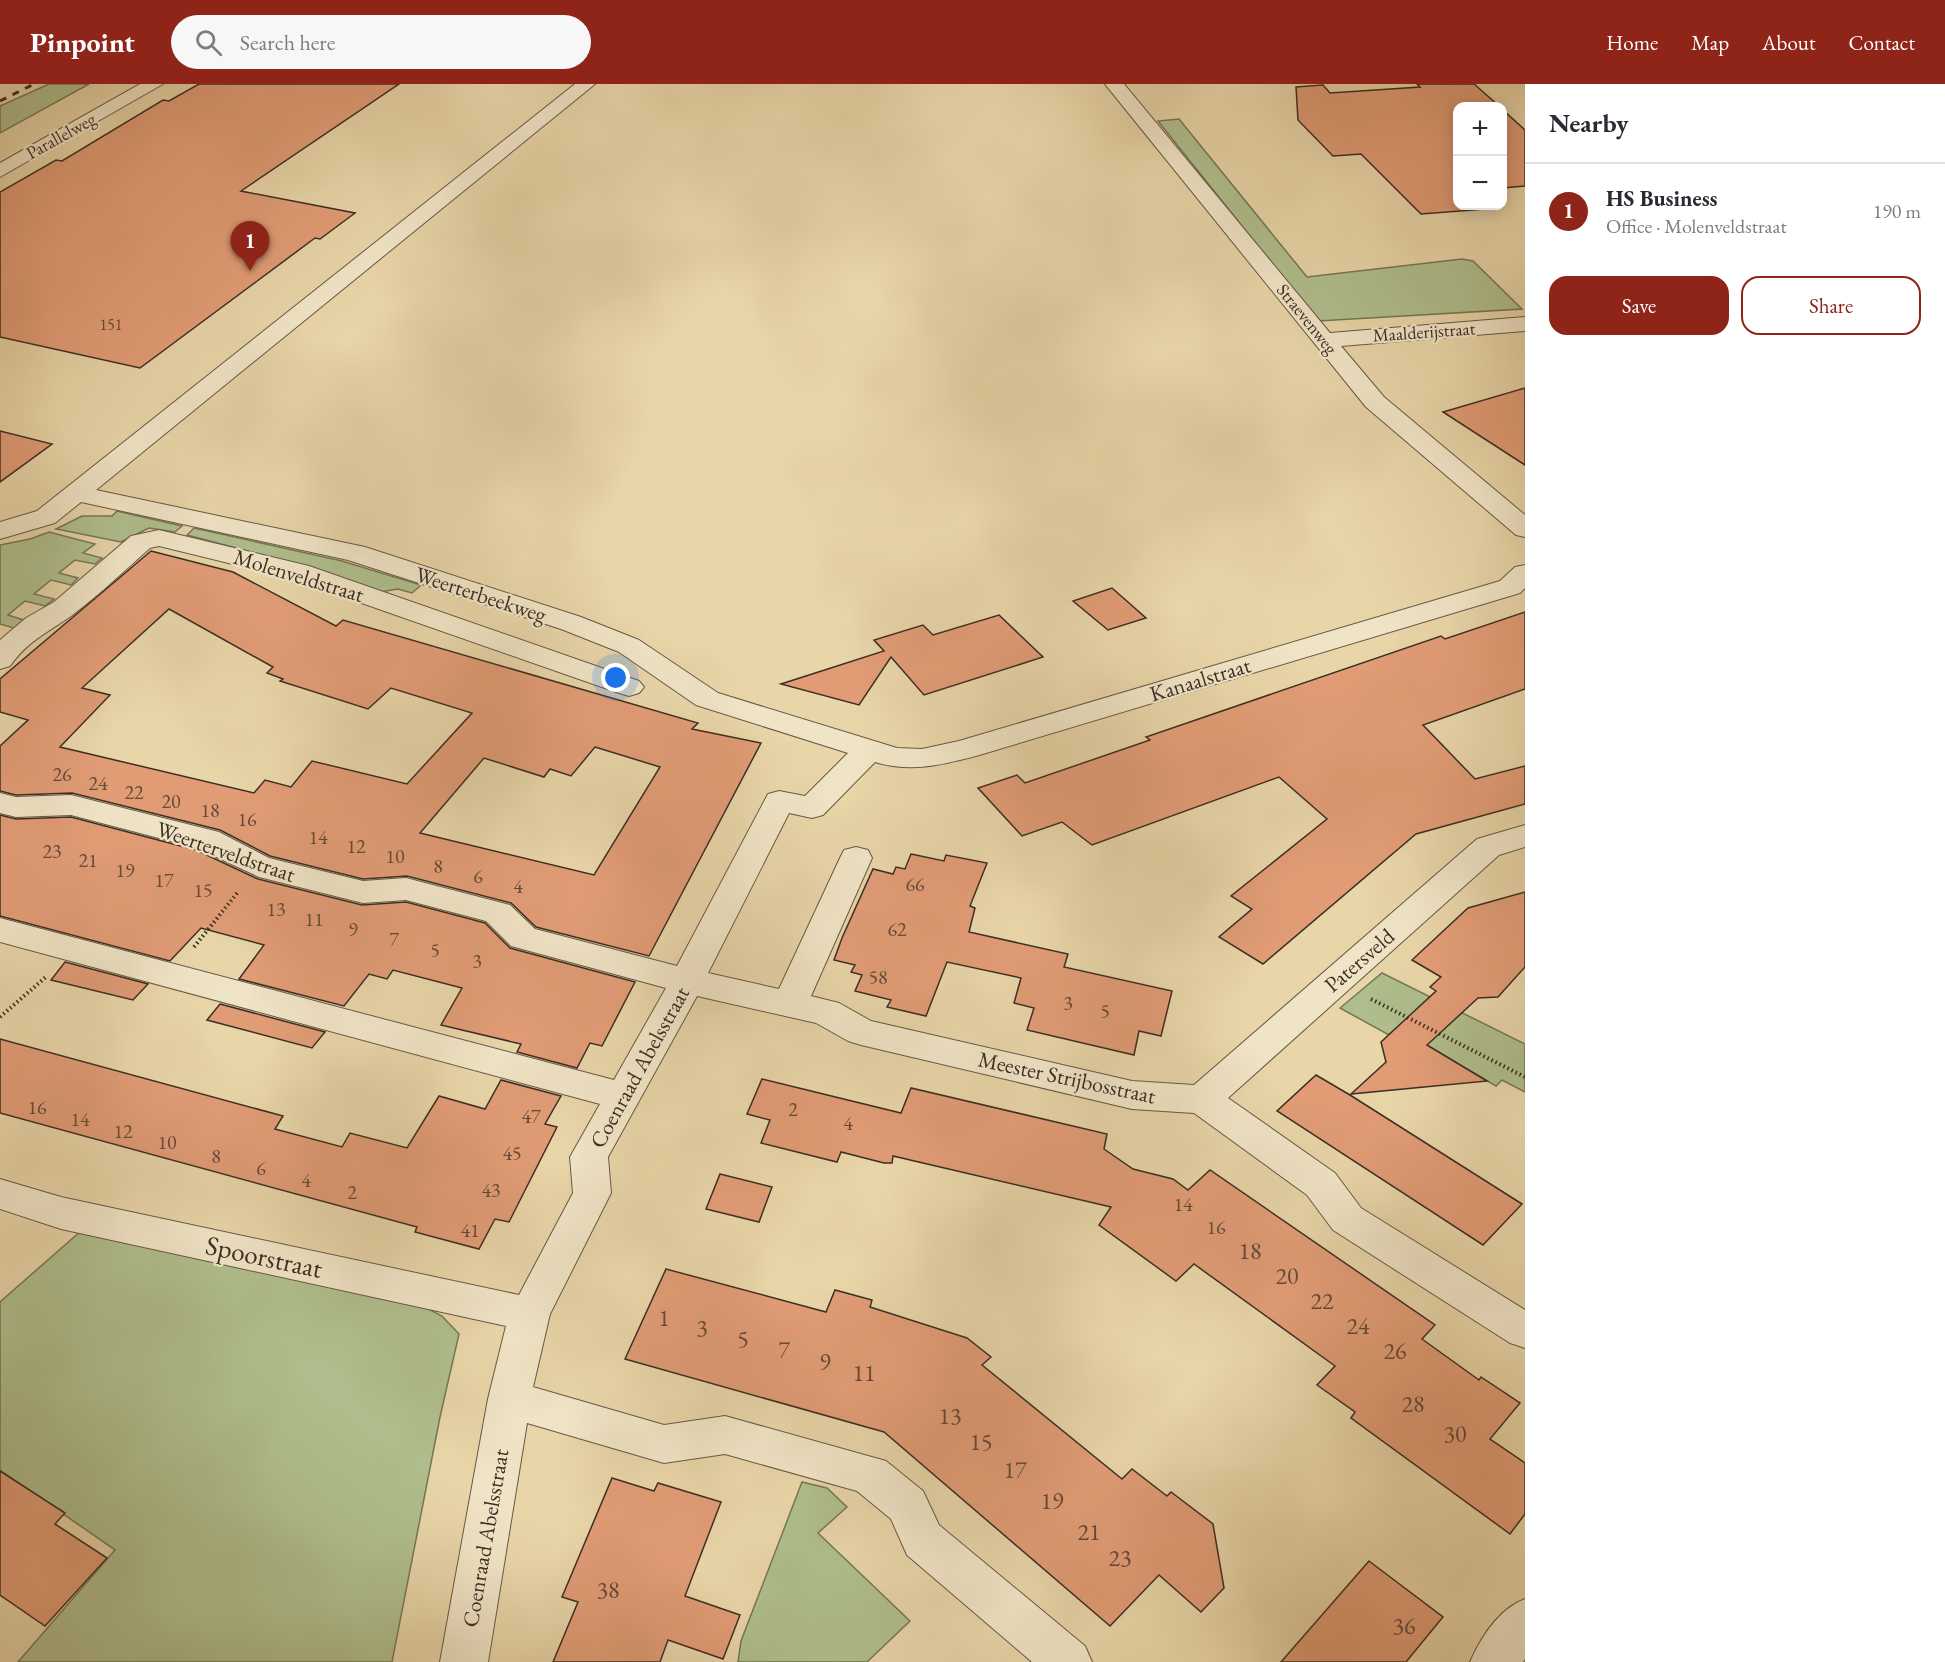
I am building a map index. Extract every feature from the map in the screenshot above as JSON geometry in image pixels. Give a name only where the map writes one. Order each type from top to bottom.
[{"type":"street","name":"Parallelweg","points":[[0,171],[154,84]]},
{"type":"street","points":[[0,531],[46,517],[586,84]]},
{"type":"street","name":"Straevenweg","points":[[1114,84],[1375,402],[1525,529]]},
{"type":"street","name":"Maalderijstraat","points":[[1324,340],[1525,324]]},
{"type":"street","name":"Weerterbeekweg","points":[[74,493],[354,553],[560,619],[628,646],[707,699],[868,751]]},
{"type":"street","name":"Molenveldstraat","points":[[0,660],[7,649],[36,624],[64,609],[141,542],[159,538],[299,572],[629,687]]},
{"type":"street","name":"Kanaalstraat","points":[[868,751],[895,758],[922,759],[965,749],[1510,587],[1525,573]]},
{"type":"street","name":"Coenraad Abelsstraat","points":[[464,1662],[509,1399],[530,1314],[592,1193],[589,1157],[687,981],[779,801],[812,807],[868,751]]},
{"type":"street","name":"Weerterveldstraat","points":[[0,803],[16,807],[71,805],[208,840],[259,866],[363,892],[406,889],[498,913],[523,938],[687,981]]},
{"type":"street","name":"Patersveld","points":[[1202,1099],[1488,847],[1525,836]]},
{"type":"street","points":[[790,1003],[856,858]]},
{"type":"street","points":[[0,930],[624,1096]]},
{"type":"street","name":"Meester Strijbosstraat","points":[[687,981],[826,1012],[861,1032],[1132,1095],[1202,1099]]},
{"type":"street","points":[[1202,1099],[1321,1184],[1347,1219],[1525,1331]]},
{"type":"street","name":"Spoorstraat","points":[[0,1194],[61,1213],[530,1314]]},
{"type":"street","points":[[509,1399],[664,1444],[725,1435],[870,1475],[907,1505],[923,1540],[1068,1662]]},
{"type":"street","points":[[1494,1662],[1525,1621]]},
{"type":"path","points":[[171,975],[259,866]]},
{"type":"path","points":[[0,1017],[76,950]]},
{"type":"path","points":[[1336,981],[1525,1077]]},
{"type":"green space","points":[[49,84],[89,84],[0,133],[0,106]]},
{"type":"green space","points":[[1179,119],[1307,277],[1462,259],[1473,261],[1522,309],[1318,321],[1158,121]]},
{"type":"green space","points":[[117,511],[182,526],[175,532],[149,528],[121,542],[56,529],[82,516],[112,516]]},
{"type":"green space","points":[[194,528],[342,561],[421,585],[412,593],[398,589],[380,592],[300,565],[187,535]]},
{"type":"green space","points":[[49,532],[95,544],[83,553],[102,558],[95,564],[75,560],[59,573],[78,578],[71,585],[51,580],[34,594],[54,599],[45,606],[25,601],[8,615],[27,621],[17,629],[0,624],[0,545],[30,539]]},
{"type":"green space","points":[[1382,973],[1525,1044],[1525,1092],[1502,1080],[1496,1086],[1445,1056],[1438,1062],[1340,1008]]},
{"type":"green space","points":[[90,1223],[400,1294],[442,1316],[459,1334],[440,1417],[392,1662],[18,1662],[115,1550],[0,1470],[0,1302]]},
{"type":"green space","points":[[802,1482],[827,1488],[847,1507],[818,1533],[910,1621],[867,1662],[738,1662],[741,1641]]},
{"type":"building","points":[[199,84],[399,84],[241,191],[355,213],[320,239],[315,238],[140,368],[0,337],[0,192],[56,160],[62,161],[163,100],[169,101]]},
{"type":"building","points":[[1417,84],[1474,84],[1494,102],[1453,102],[1453,210],[1474,210],[1421,214],[1361,154],[1333,156],[1298,120],[1296,87],[1323,85],[1330,93],[1420,87]]},
{"type":"building","points":[[1507,114],[1525,130],[1525,186],[1507,188]]},
{"type":"building","points":[[1525,388],[1525,465],[1443,412]]},
{"type":"building","points":[[0,431],[52,444],[0,482]]},
{"type":"building","points":[[151,551],[233,572],[336,626],[343,620],[698,723],[692,729],[761,743],[649,956],[536,927],[511,903],[407,876],[363,879],[270,856],[220,830],[72,793],[16,795],[0,791],[0,746],[28,720],[0,712],[0,679]],"holes":[[[169,609],[273,667],[267,673],[283,679],[280,681],[368,709],[391,688],[472,713],[407,784],[312,761],[291,787],[265,780],[254,793],[60,747],[110,695],[82,688]],[[595,747],[660,767],[594,875],[420,833],[484,758],[544,777],[550,769],[571,776]]]},
{"type":"building","points":[[1112,588],[1146,618],[1108,630],[1073,601]]},
{"type":"building","points":[[1525,612],[1525,689],[1423,725],[1475,779],[1525,766],[1525,804],[1416,834],[1263,964],[1219,937],[1252,909],[1231,896],[1327,819],[1279,777],[1092,845],[1062,822],[1022,836],[978,788],[1017,775],[1025,783],[1150,740],[1146,737],[1441,636],[1445,639]]},
{"type":"building","points":[[999,615],[1043,657],[924,695],[891,657],[859,705],[781,684],[884,651],[874,640],[923,625],[933,635]]},
{"type":"building","points":[[0,815],[16,819],[71,817],[196,850],[258,879],[362,905],[406,902],[485,923],[510,948],[635,982],[602,1046],[590,1043],[577,1068],[517,1052],[521,1044],[441,1025],[462,988],[393,970],[387,979],[369,974],[344,1006],[239,979],[264,945],[201,928],[170,961],[0,916]]},
{"type":"building","points":[[911,854],[944,861],[946,855],[987,863],[970,906],[975,908],[969,932],[1068,954],[1064,967],[1172,991],[1161,1036],[1139,1031],[1134,1055],[1027,1030],[1034,1008],[1014,1003],[1021,978],[947,962],[926,1016],[887,1007],[891,1000],[855,991],[862,975],[851,972],[855,965],[834,960],[842,938],[873,869],[893,874],[896,867],[905,869]]},
{"type":"building","points":[[1525,892],[1525,967],[1498,997],[1478,998],[1427,1045],[1487,1081],[1351,1094],[1386,1062],[1381,1042],[1436,991],[1430,987],[1441,977],[1412,960],[1468,908]]},
{"type":"building","points":[[65,962],[148,984],[133,1000],[51,980]]},
{"type":"building","points":[[220,1004],[325,1032],[312,1048],[207,1020]]},
{"type":"building","points":[[0,1039],[283,1116],[275,1129],[342,1147],[350,1133],[407,1148],[439,1096],[485,1109],[501,1080],[561,1096],[545,1124],[557,1127],[509,1222],[495,1219],[479,1249],[415,1232],[417,1227],[0,1113]]},
{"type":"building","points":[[1316,1075],[1522,1204],[1483,1245],[1277,1111]]},
{"type":"building","points":[[762,1079],[901,1113],[911,1088],[1107,1134],[1104,1149],[1133,1169],[1173,1179],[1188,1190],[1210,1170],[1435,1325],[1422,1339],[1479,1380],[1481,1377],[1520,1403],[1490,1439],[1525,1463],[1525,1514],[1510,1534],[1351,1418],[1355,1412],[1317,1385],[1335,1366],[1194,1264],[1176,1281],[1099,1225],[1111,1207],[893,1156],[892,1163],[884,1163],[841,1152],[837,1162],[761,1143],[770,1120],[747,1114]]},
{"type":"building","points":[[720,1174],[772,1187],[759,1222],[706,1209]]},
{"type":"building","points":[[666,1269],[826,1312],[835,1290],[872,1300],[870,1307],[967,1338],[991,1357],[982,1365],[1122,1479],[1132,1469],[1167,1496],[1171,1492],[1213,1524],[1224,1588],[1201,1612],[1159,1575],[1110,1626],[884,1432],[625,1359]]},
{"type":"building","points":[[0,1471],[65,1513],[55,1524],[107,1558],[45,1626],[0,1595]]},
{"type":"building","points":[[612,1478],[654,1491],[658,1483],[721,1502],[685,1596],[740,1615],[723,1659],[668,1640],[660,1662],[553,1662],[578,1602],[562,1597]]},
{"type":"building","points":[[1369,1561],[1443,1617],[1406,1662],[1281,1662]]},
{"type":"railway","points":[[0,101],[34,84]]},
{"type":"place","name":"HS Business","points":[[250,271]]}]
